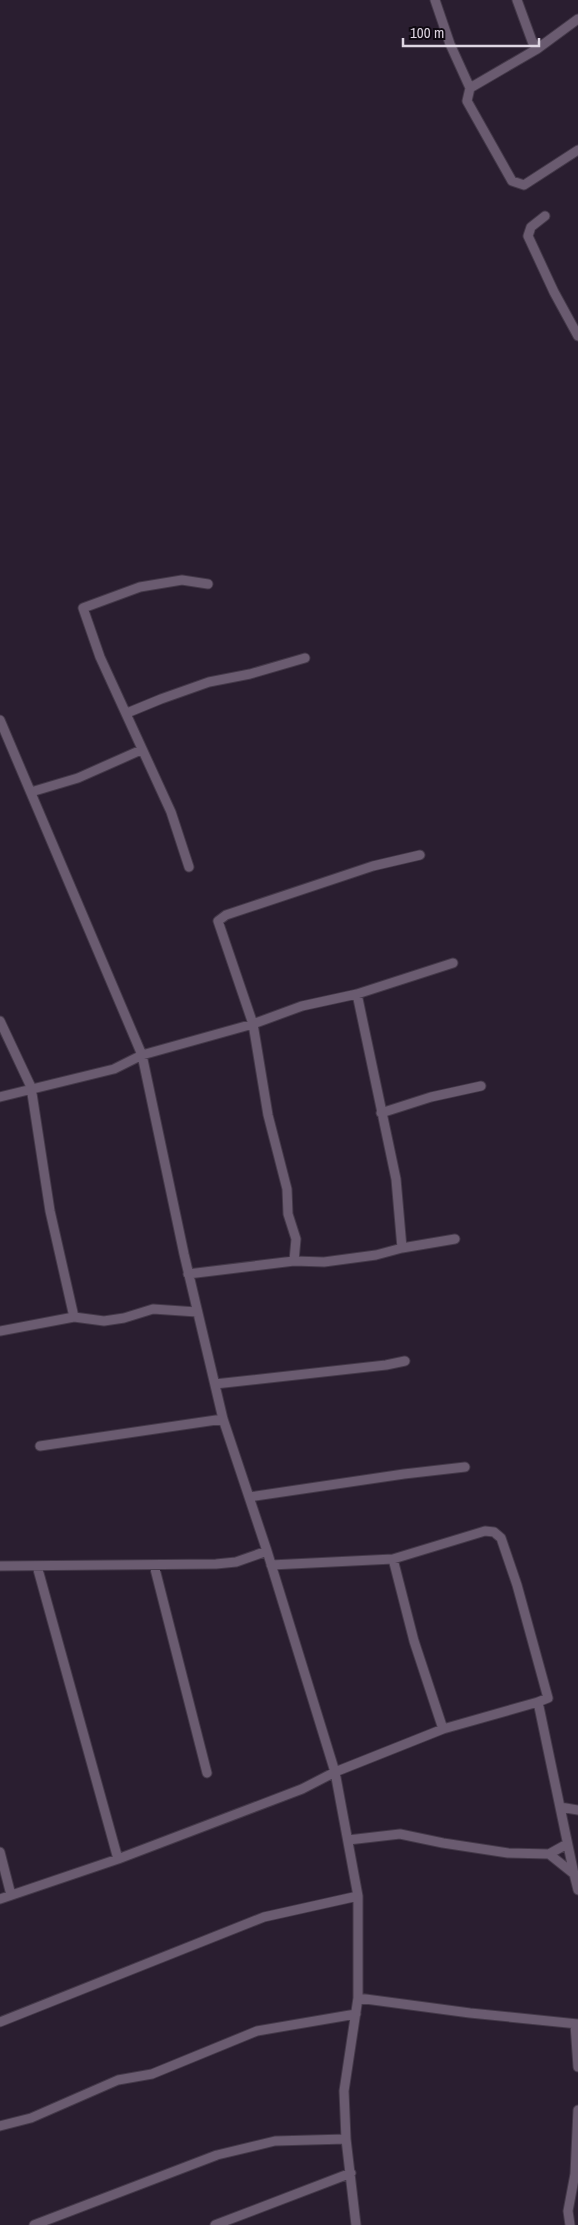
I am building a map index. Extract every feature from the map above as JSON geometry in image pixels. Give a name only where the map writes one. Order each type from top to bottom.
[{"type":"street","points":[[435,0],[450,44],[470,88]]},
{"type":"street","points":[[517,0],[532,41],[537,49]]},
{"type":"street","points":[[578,19],[537,49],[470,88],[467,94],[467,101],[512,181],[518,184],[524,185],[578,150]]},
{"type":"street","points":[[545,216],[531,227],[528,236],[554,292],[578,336]]},
{"type":"street","points":[[189,867],[171,812],[100,657],[83,608],[140,587],[182,580],[208,584]]},
{"type":"street","points":[[127,714],[161,699],[209,682],[250,674],[305,658]]},
{"type":"street","points":[[0,720],[70,890],[142,1054],[188,1274],[223,1419],[272,1565],[335,1772],[358,1896],[358,1998],[344,2091],[346,2139],[356,2225]]},
{"type":"street","points":[[31,792],[78,778],[141,750]]},
{"type":"street","points":[[294,1261],[296,1239],[288,1214],[287,1189],[268,1115],[253,1024],[218,921],[226,915],[373,866],[420,855]]},
{"type":"street","points":[[0,1096],[114,1069],[142,1054],[253,1024],[302,1006],[357,994],[453,963]]},
{"type":"street","points":[[357,994],[396,1180],[402,1248]]},
{"type":"street","points":[[0,1021],[31,1088],[50,1211],[74,1317]]},
{"type":"street","points":[[381,1113],[430,1097],[481,1086]]},
{"type":"street","points":[[188,1274],[294,1261],[324,1262],[376,1256],[402,1248],[455,1240]]},
{"type":"street","points":[[0,1331],[74,1317],[104,1321],[124,1318],[153,1309],[197,1312]]},
{"type":"street","points":[[215,1384],[386,1365],[405,1361]]},
{"type":"street","points":[[40,1446],[223,1419]]},
{"type":"street","points":[[249,1497],[465,1467]]},
{"type":"street","points":[[0,1899],[118,1859],[302,1789],[335,1772],[443,1728],[548,1698],[520,1593],[501,1538],[494,1532],[485,1531],[393,1559],[272,1565]]},
{"type":"street","points":[[0,1566],[226,1563],[267,1550]]},
{"type":"street","points":[[393,1559],[414,1641],[443,1728]]},
{"type":"street","points":[[154,1565],[207,1773]]},
{"type":"street","points":[[37,1566],[118,1859]]},
{"type":"street","points":[[538,1702],[566,1844],[578,1890]]},
{"type":"street","points":[[560,1807],[578,1810]]},
{"type":"street","points":[[348,1840],[400,1834],[443,1844],[508,1853],[549,1854],[566,1844]]},
{"type":"street","points":[[0,1852],[11,1895]]},
{"type":"street","points":[[549,1854],[574,1874]]},
{"type":"street","points":[[0,2022],[264,1916],[358,1896]]},
{"type":"street","points":[[358,1998],[470,2013],[577,2024],[578,2067]]},
{"type":"street","points":[[0,2126],[30,2118],[118,2080],[152,2074],[257,2031],[356,2014]]},
{"type":"street","points":[[570,2225],[568,2211],[575,2174],[578,2110]]},
{"type":"street","points":[[34,2225],[217,2155],[275,2141],[346,2139]]},
{"type":"street","points":[[215,2225],[351,2173]]}]
